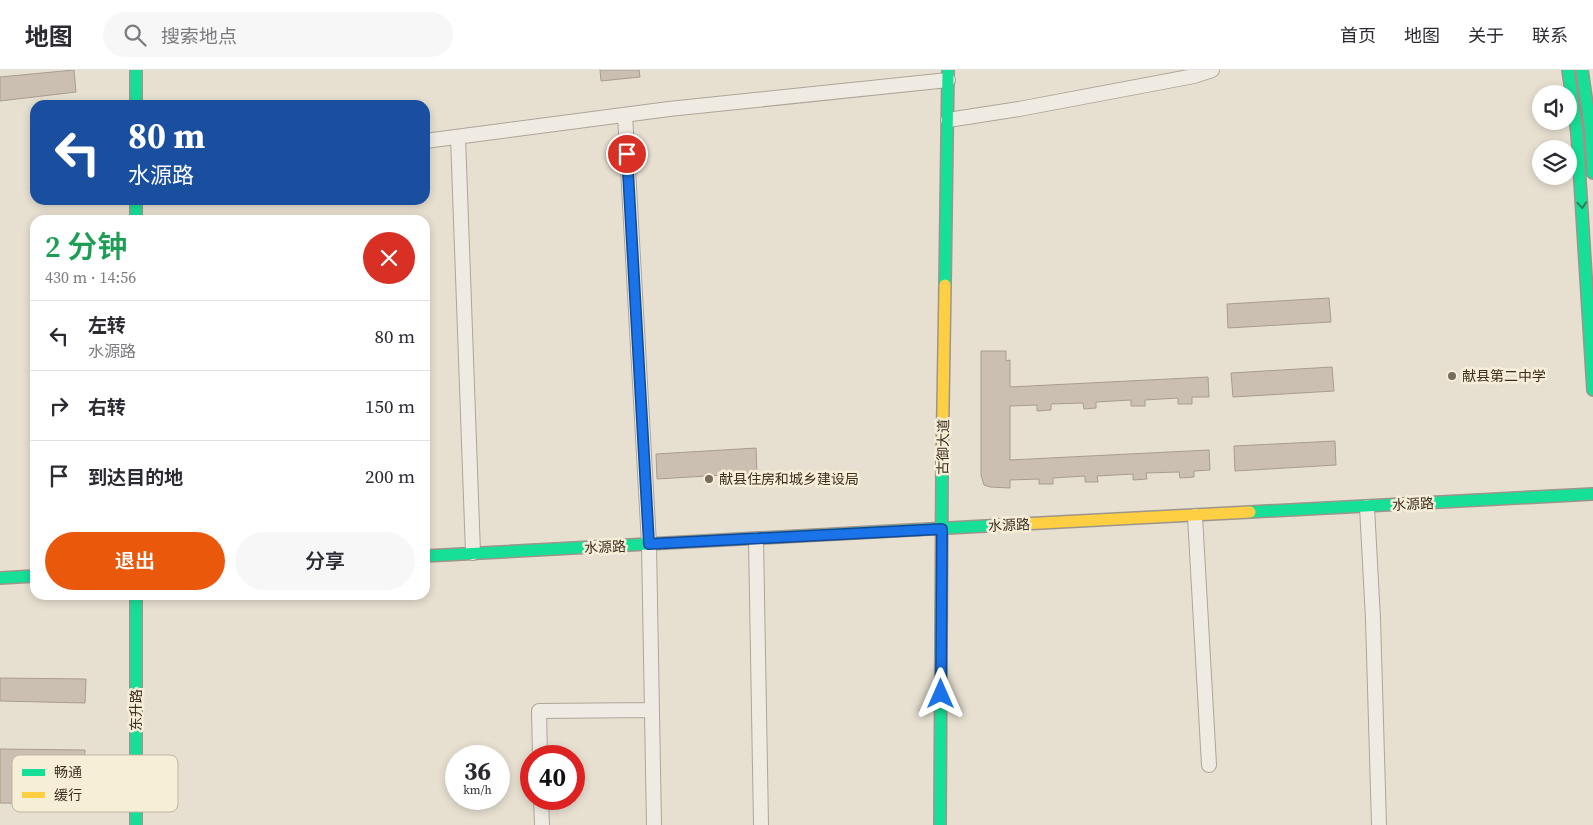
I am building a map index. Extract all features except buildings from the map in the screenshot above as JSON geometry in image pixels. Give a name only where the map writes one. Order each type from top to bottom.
[{"type":"street","points":[[136,70],[136,100]]},
{"type":"street","points":[[948,120],[1194,76],[1212,70]]},
{"type":"street","points":[[1568,70],[1577,133],[1593,390]]},
{"type":"street","points":[[1582,70],[1589,114],[1593,173]]},
{"type":"street","points":[[430,140],[948,75]]},
{"type":"street","name":"古御大道","points":[[940,825],[948,75]]},
{"type":"street","points":[[625,115],[649,544],[654,825]]},
{"type":"street","points":[[458,137],[474,553]]},
{"type":"street","name":"水源路","points":[[430,556],[1593,494]]},
{"type":"street","points":[[1367,507],[1373,619],[1379,825]]},
{"type":"street","points":[[1196,516],[1209,765]]},
{"type":"street","points":[[756,539],[761,825]]},
{"type":"street","points":[[0,578],[30,576]]},
{"type":"street","name":"东升路","points":[[136,600],[136,755]]},
{"type":"street","points":[[540,745],[539,710],[651,710]]},
{"type":"street","points":[[541,810],[542,825]]},
{"type":"street","name":"东升路","points":[[136,812],[136,825]]},
{"type":"traffic: fast","points":[[136,70],[136,100]]},
{"type":"traffic: fast","points":[[945,285],[948,70]]},
{"type":"traffic: fast","points":[[1568,70],[1577,133],[1593,390]]},
{"type":"traffic: fast","points":[[1582,70],[1591,132],[1593,173]]},
{"type":"traffic: fast","points":[[136,205],[136,215]]},
{"type":"traffic: fast","points":[[940,825],[942,466]]},
{"type":"traffic: fast","points":[[1250,512],[1593,494]]},
{"type":"traffic: fast","points":[[430,556],[1022,524]]},
{"type":"traffic: fast","points":[[0,578],[30,576]]},
{"type":"traffic: fast","points":[[136,600],[136,755]]},
{"type":"traffic: fast","points":[[136,812],[136,825]]},
{"type":"traffic: slow","points":[[942,466],[945,285]]},
{"type":"traffic: slow","points":[[1022,524],[1250,512]]},
{"type":"place","name":"献县第二中学","points":[[1452,376]]},
{"type":"place","name":"献县住房和城乡建设局","points":[[709,479]]},
{"type":"route","points":[[627,154],[649,544],[942,529],[941,694]]}]
